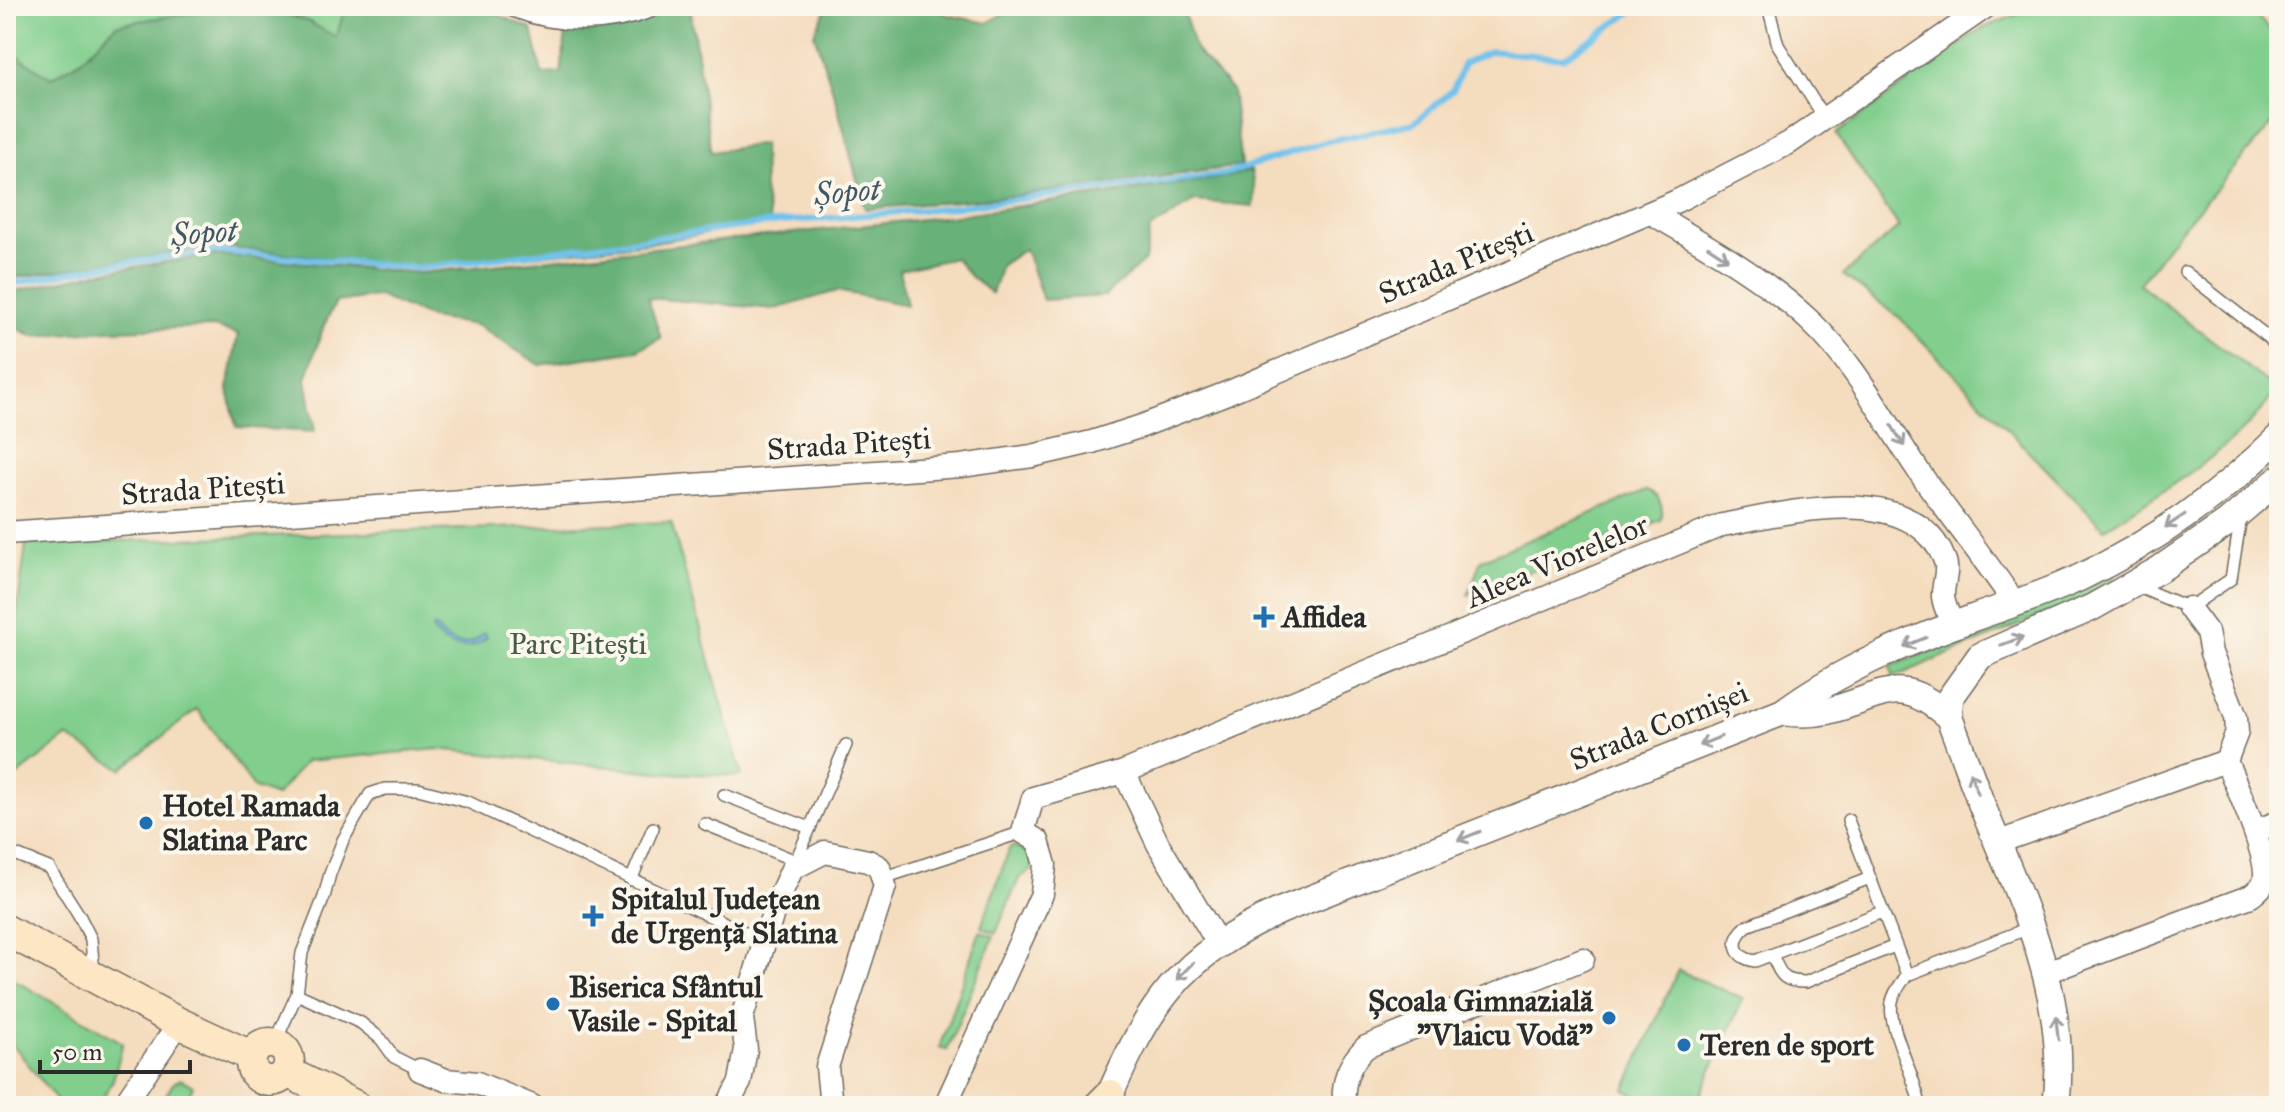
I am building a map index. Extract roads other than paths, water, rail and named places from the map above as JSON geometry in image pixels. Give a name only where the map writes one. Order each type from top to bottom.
[{"type":"main road","points":[[6,930],[179,1023],[263,1049],[251,1068],[259,1078],[271,1082],[287,1072],[356,1106]]},
{"type":"street","points":[[515,6],[536,14],[587,20],[632,13],[651,6]]},
{"type":"street","name":"Strada Pitești","points":[[6,533],[961,466],[1032,456],[1092,442],[1227,393],[1651,213],[1789,143],[1987,6]]},
{"type":"street","points":[[1651,213],[1746,272],[1810,321],[1842,355],[1886,416],[1920,473],[2015,604]]},
{"type":"street","name":"Strada Cornișei","points":[[1105,1102],[1148,1017],[1178,978],[1218,943],[1282,910],[1783,712],[1837,677],[1954,626],[2081,577],[2118,557],[2223,486],[2279,437]]},
{"type":"street","points":[[2056,1106],[2059,1049],[2047,972],[1949,717],[1950,698],[1980,656],[2091,608],[2132,585],[2196,546],[2279,479]]},
{"type":"street","points":[[2223,486],[2242,510]]},
{"type":"street","name":"Aleea Viorelelor","points":[[1023,832],[1033,798],[1124,772],[1722,525],[1808,510],[1864,508],[1893,513],[1915,522],[1930,534],[1946,563],[1943,600],[1954,626]]},
{"type":"street","points":[[2118,557],[2132,585]]},
{"type":"street","points":[[2047,972],[2251,896],[2265,879],[2255,831],[2226,761],[2237,732],[2236,717],[2211,653],[2207,632],[2189,608]]},
{"type":"street","points":[[1783,712],[1826,711],[1884,691],[1898,690],[1913,693],[1933,703],[1949,717]]},
{"type":"street","points":[[1999,842],[2226,761]]},
{"type":"street","points":[[1124,772],[1158,844],[1218,943]]},
{"type":"street","points":[[2255,831],[2279,822]]},
{"type":"street","points":[[945,1106],[1042,894],[1045,865],[1038,841],[1023,832]]},
{"type":"street","points":[[727,1106],[740,1082],[746,1049],[742,1018],[775,906],[794,865],[825,852],[868,861],[879,867],[885,886],[827,1067],[831,1106]]},
{"type":"street","points":[[1344,1106],[1343,1090],[1347,1073],[1355,1057],[1366,1047],[1583,959]]},
{"type":"street","points":[[123,1106],[179,1023]]},
{"type":"street","points":[[420,1070],[446,1080],[477,1083],[532,1106]]},
{"type":"lane","points":[[1768,6],[1778,45],[1825,119]]},
{"type":"lane","points":[[2185,272],[2278,346]]},
{"type":"lane","points":[[2132,585],[2189,608],[2231,579],[2242,510]]},
{"type":"lane","points":[[705,824],[794,865],[846,745]]},
{"type":"lane","points":[[263,1049],[297,994],[302,953],[343,840],[370,794],[385,789],[418,789],[468,802],[765,942]]},
{"type":"lane","points":[[724,795],[810,828]]},
{"type":"lane","points":[[1848,820],[1907,975]]},
{"type":"lane","points":[[631,880],[653,828]]},
{"type":"lane","points":[[883,878],[1023,832]]},
{"type":"lane","points":[[6,851],[49,868],[91,939],[95,978]]},
{"type":"lane","points":[[1870,878],[1747,926],[1738,933],[1735,943],[1738,953],[1745,959],[1755,961],[1882,912]]},
{"type":"lane","points":[[1920,1106],[1913,1073],[1892,1021],[1892,1001],[1907,975],[2032,927]]},
{"type":"lane","points":[[1772,955],[1781,975],[1790,982],[1806,982],[1895,946]]},
{"type":"lane","points":[[297,994],[361,1023],[381,1039],[394,1057],[420,1070]]},
{"type":"water","points":[[435,627],[458,644],[471,642],[484,633],[487,637],[473,646],[458,647],[437,636],[432,629]]},
{"type":"waterway","name":"Șopot","points":[[6,285],[103,266],[213,251],[420,268],[770,223],[946,208],[1225,174],[1328,141],[1414,123],[1453,90],[1464,63],[1491,51],[1563,58],[1640,6]]},
{"type":"place","name":"Affidea","points":[[1264,617]]},
{"type":"place","name":"Hotel Ramada Slatina Parc","points":[[146,823]]},
{"type":"place","name":"Spitalul Județean de Urgență Slatina","points":[[593,916]]},
{"type":"place","name":"Biserica Sfântul Vasile - Spital","points":[[553,1004]]},
{"type":"place","name":"Școala Gimnazială \"Vlaicu Vodă\"","points":[[1609,1018]]},
{"type":"place","name":"Teren de sport","points":[[1684,1045]]},
{"type":"park label","name":"Parc Pitești","points":[[578,644]]}]
